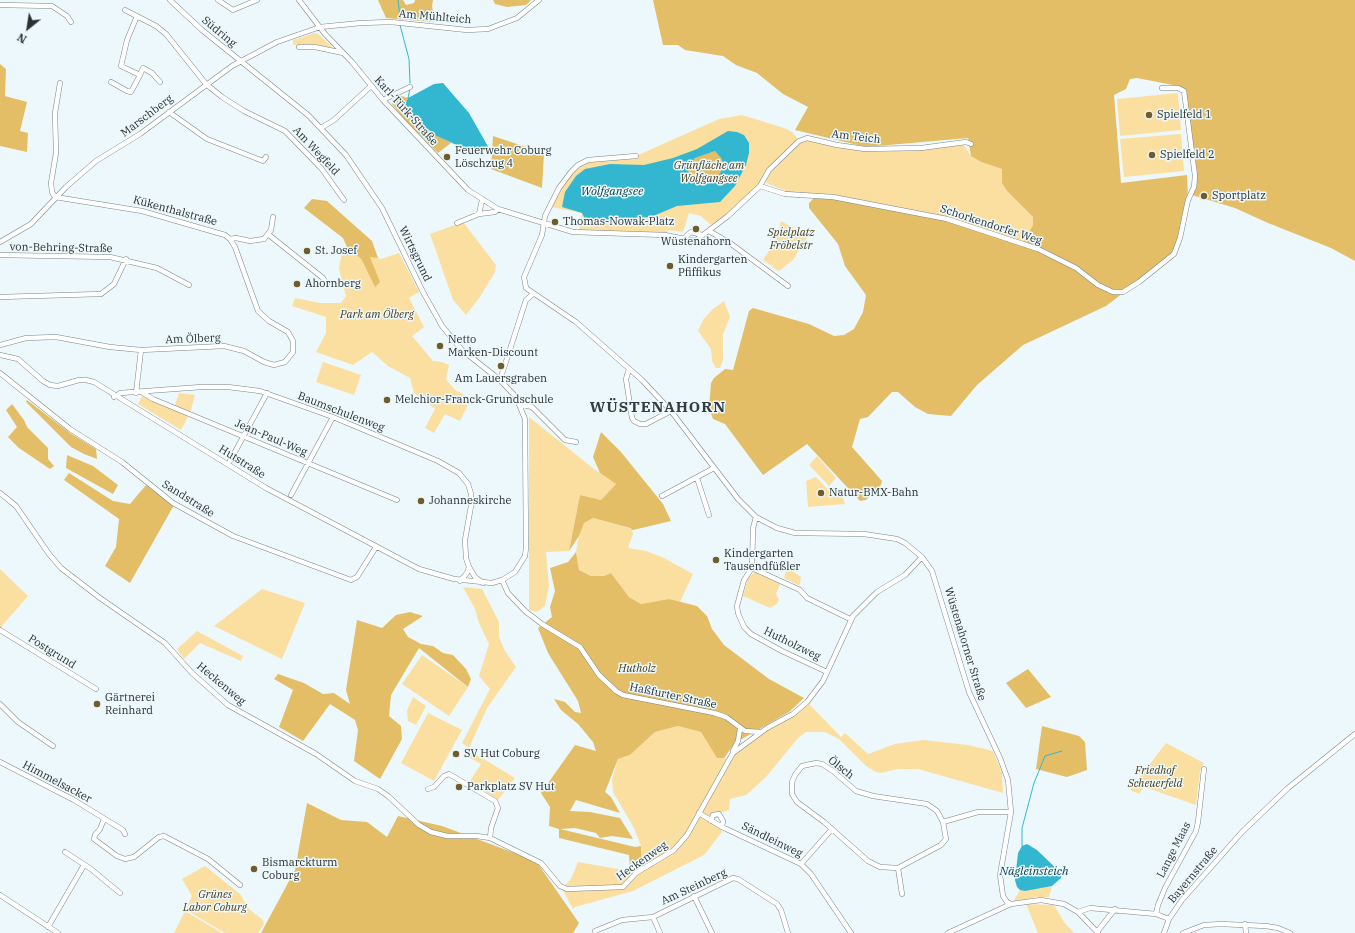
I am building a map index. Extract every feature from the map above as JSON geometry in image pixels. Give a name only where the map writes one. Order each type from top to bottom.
[{"type":"street","name":"Südring","points":[[170,0],[202,30],[240,60]]},
{"type":"street","points":[[218,0],[233,10],[257,0]]},
{"type":"street","name":"Am Mühlteich","points":[[320,27],[376,22],[467,30],[488,29],[517,18],[539,0]]},
{"type":"street","name":"Karl-Türk-Straße","points":[[301,1],[320,27],[383,100],[463,186],[482,200],[498,209],[573,232],[665,235],[695,240],[728,216],[760,186]]},
{"type":"street","points":[[0,5],[52,6],[67,16],[71,22]]},
{"type":"street","name":"Am Wegfeld","points":[[125,10],[156,26],[166,34],[206,84],[231,103],[285,131],[322,168],[344,200]]},
{"type":"street","points":[[137,16],[127,40],[122,66],[140,75]]},
{"type":"street","name":"Marschberg","points":[[0,242],[31,224],[56,197],[89,166],[125,145],[240,60],[277,42],[320,27]]},
{"type":"street","points":[[299,46],[315,47],[343,53]]},
{"type":"street","name":"Wirtsgrund","points":[[240,60],[280,92],[321,128],[359,172],[382,208],[423,292],[442,326],[462,350],[500,380]]},
{"type":"street","points":[[111,82],[131,92],[143,68],[152,73],[160,82]]},
{"type":"street","points":[[56,197],[52,192],[51,183],[56,153],[56,113],[60,83]]},
{"type":"street","points":[[321,128],[334,120],[371,86]]},
{"type":"street","points":[[383,100],[410,87]]},
{"type":"street","name":"Schorkendorfer Weg","points":[[760,186],[785,194],[833,197],[947,219],[1038,249],[1076,268],[1098,285],[1113,292],[1123,292],[1139,282],[1174,254],[1180,238],[1188,200],[1194,187],[1195,176],[1184,91],[1178,88],[1162,88]]},
{"type":"street","points":[[169,112],[207,138],[263,161],[266,157]]},
{"type":"street","name":"Am Teich","points":[[760,186],[769,170],[799,141],[807,138],[837,146],[864,149],[921,148],[966,142],[971,144]]},
{"type":"street","points":[[636,156],[588,160],[578,165],[560,188],[546,213],[542,235],[523,281],[526,288],[532,294],[576,322],[629,369],[671,411],[738,499],[756,518]]},
{"type":"street","name":"Kükenthalstraße","points":[[56,197],[142,211],[220,233],[230,239],[257,241],[269,234]]},
{"type":"street","points":[[479,214],[482,200]]},
{"type":"street","points":[[457,223],[479,214],[495,212],[498,209]]},
{"type":"street","points":[[273,217],[273,226],[269,234],[323,278],[327,285]]},
{"type":"street","points":[[709,231],[730,243],[788,286]]},
{"type":"street","name":"Karl-Türk-Straße","points":[[684,238],[691,232],[702,236]]},
{"type":"street","name":"Am Ölberg","points":[[0,345],[26,338],[56,337],[110,347],[141,350],[224,346],[244,352],[270,365],[280,365],[291,356],[294,346],[291,336],[258,311],[237,252],[230,239]]},
{"type":"street","name":"von-Behring-Straße","points":[[0,255],[102,256],[126,259],[157,268],[189,285]]},
{"type":"street","points":[[0,297],[102,294],[114,284],[126,259]]},
{"type":"street","points":[[483,583],[502,580],[515,572],[520,565],[526,546],[526,422],[520,404],[513,393],[500,380],[526,300],[532,294]]},
{"type":"street","points":[[136,393],[141,350]]},
{"type":"street","name":"Hutstraße","points":[[0,355],[18,359],[43,381],[50,385],[58,386],[86,380],[94,382],[114,397],[140,410],[266,488],[419,569],[460,581],[483,583]]},
{"type":"street","points":[[629,369],[626,379],[632,418],[634,421],[640,424],[646,424],[671,411]]},
{"type":"street","name":"Sandstraße","points":[[0,374],[64,424],[122,462],[173,503],[233,536],[351,580],[358,577],[376,546]]},
{"type":"street","name":"Baumschulenweg","points":[[114,397],[120,394],[228,387],[267,393],[333,417],[438,461],[463,476],[468,484],[471,494],[471,506],[465,540],[465,552],[469,567],[475,577],[483,583]]},
{"type":"street","name":"Jean-Paul-Weg","points":[[145,393],[154,399],[395,500]]},
{"type":"street","points":[[230,461],[267,393]]},
{"type":"street","points":[[520,404],[532,407],[565,440],[576,442]]},
{"type":"street","points":[[291,495],[333,417]]},
{"type":"street","points":[[662,496],[714,468]]},
{"type":"street","points":[[697,478],[710,515]]},
{"type":"street","name":"Heckenweg","points":[[0,493],[16,506],[49,554],[61,568],[100,598],[165,643],[192,673],[228,705],[316,754],[355,781],[378,789],[388,796],[418,825],[431,832],[447,836],[477,836],[490,838],[503,846],[533,858],[541,863],[562,888],[620,888],[626,885],[636,873],[674,850],[687,836],[733,753],[761,732]]},
{"type":"street","name":"Wüstenahorner Straße","points":[[756,518],[784,530],[805,533],[864,534],[888,537],[905,543],[914,549],[932,571],[939,588],[970,692],[1005,769],[1010,791],[1011,812],[1000,875],[1004,896],[1006,901],[1011,904]]},
{"type":"street","name":"Hutholzweg","points":[[756,518],[753,528],[752,568],[744,580],[737,606],[744,627],[751,634],[782,651],[827,672]]},
{"type":"street","points":[[733,753],[738,741],[740,729],[747,732],[761,732],[787,718],[807,702],[818,688],[827,672],[850,619],[871,597],[905,575],[922,557]]},
{"type":"street","points":[[460,581],[467,573],[469,567]]},
{"type":"street","points":[[752,568],[800,590],[807,598],[850,619]]},
{"type":"street","name":"Haßfurter Straße","points":[[502,580],[508,593],[525,611],[542,624],[580,647],[599,675],[616,691],[623,695],[714,713],[726,717],[740,729]]},
{"type":"street","name":"Postgrund","points":[[0,630],[96,689]]},
{"type":"street","points":[[0,704],[18,722],[53,746]]},
{"type":"street","name":"Bayernstraße","points":[[1164,933],[1169,919],[1182,900],[1242,832],[1288,788],[1355,734]]},
{"type":"street","name":"Himmelsacker","points":[[0,762],[74,800],[123,830],[125,834]]},
{"type":"street","name":"Ölsch","points":[[898,868],[875,865],[832,828],[800,804],[792,794],[792,782],[802,766],[816,762],[825,765],[848,785],[867,794],[927,804],[937,811],[943,822]]},
{"type":"street","name":"Lange Maas","points":[[1156,914],[1165,888],[1196,831],[1204,769]]},
{"type":"street","points":[[428,789],[434,787],[444,776],[449,774],[495,801],[498,808],[491,828],[490,838]]},
{"type":"street","points":[[902,894],[898,868],[942,845],[946,838],[943,822],[978,812],[1011,812]]},
{"type":"street","name":"Sändleinweg","points":[[699,813],[722,827],[801,864],[811,874],[851,933]]},
{"type":"street","name":"Sändleinweg","points":[[711,821],[713,815],[719,814],[722,819],[722,827]]},
{"type":"street","points":[[104,819],[94,838],[117,856],[125,859],[134,857],[159,837],[164,836],[208,859],[240,885]]},
{"type":"street","points":[[801,864],[832,828]]},
{"type":"street","points":[[65,852],[84,864],[120,893]]},
{"type":"street","points":[[48,927],[84,864]]},
{"type":"street","name":"Am Steinberg","points":[[595,931],[622,920],[653,917],[730,879],[738,879],[777,904],[781,910],[788,933]]},
{"type":"street","points":[[0,895],[58,933]]},
{"type":"street","points":[[694,896],[712,933]]},
{"type":"street","points":[[948,933],[1011,904],[1041,900],[1053,902],[1078,912],[1098,932],[1115,909]]},
{"type":"street","points":[[1078,912],[1085,908],[1115,909],[1156,914],[1169,919]]},
{"type":"street","name":"Am Steinberg","points":[[653,917],[660,933]]},
{"type":"street","points":[[1183,933],[1209,924],[1245,924],[1278,928],[1290,933]]},
{"type":"street","points":[[1245,924],[1246,933]]},
{"type":"green space","points":[[378,0],[403,0],[406,5],[414,3],[415,0],[433,0],[432,6],[435,22],[386,18]]},
{"type":"green space","points":[[493,0],[531,0],[526,5],[507,7],[495,4]]},
{"type":"green space","points":[[653,0],[1355,0],[1355,261],[1331,248],[1235,208],[1192,195],[1194,187],[1182,89],[1178,86],[1137,78],[1130,79],[1126,89],[1114,95],[1121,183],[1187,175],[1188,200],[1174,254],[1106,306],[1023,345],[977,385],[951,416],[928,414],[915,407],[898,392],[892,392],[868,417],[860,419],[852,447],[882,481],[881,485],[866,500],[860,501],[807,444],[763,475],[725,424],[713,419],[709,408],[711,383],[714,378],[725,369],[733,370],[749,311],[753,308],[809,324],[834,336],[844,335],[854,329],[863,312],[866,295],[845,266],[838,244],[809,208],[809,203],[815,197],[832,197],[947,219],[1023,243],[1033,225],[1033,217],[1007,191],[1002,183],[1002,169],[981,162],[971,156],[968,138],[866,147],[795,130],[808,107],[783,94],[757,73],[736,65],[723,56],[685,50],[678,45],[663,45]]},
{"type":"green space","points":[[315,33],[333,48],[311,44],[293,45],[293,40]]},
{"type":"green space","points":[[0,64],[6,69],[5,96],[27,102],[20,131],[28,133],[27,152],[0,146]]},
{"type":"green space","name":"Spielfeld 1","points":[[1178,93],[1181,130],[1120,136],[1117,99]]},
{"type":"green space","points":[[398,95],[408,98],[405,105],[423,127],[451,143],[438,153],[405,120],[392,104]]},
{"type":"green space","name":"Grünfläche am Wolfgangsee","points":[[742,115],[787,129],[793,133],[799,141],[769,170],[760,186],[718,225],[711,225],[701,216],[689,213],[683,232],[668,230],[665,235],[579,233],[582,213],[551,207],[570,174],[576,168],[591,160],[633,159],[636,156],[719,119]]},
{"type":"green space","name":"Spielfeld 2","points":[[1181,134],[1184,171],[1124,177],[1120,139]]},
{"type":"green space","points":[[493,136],[544,153],[542,188],[491,169]]},
{"type":"green space","points":[[808,140],[865,151],[884,152],[964,145],[971,156],[981,162],[1002,169],[1002,183],[1007,191],[1033,217],[1033,225],[1023,243],[947,217],[833,196],[791,193],[766,183],[767,177],[798,144]]},
{"type":"green space","points":[[715,151],[723,163],[722,170],[717,179],[710,183],[701,185],[693,181],[688,171],[690,164],[695,158]]},
{"type":"green space","points":[[312,199],[327,201],[372,241],[378,258],[370,257],[380,282],[375,287],[362,260],[358,256],[350,254],[343,238],[304,208]]},
{"type":"green space","name":"Spielplatz Fröbelstr","points":[[781,221],[808,236],[793,260],[779,271],[772,267],[779,255],[772,266],[763,260],[774,243],[784,248],[775,242]]},
{"type":"green space","points":[[463,222],[496,265],[495,272],[480,297],[466,315],[453,300],[430,234]]},
{"type":"green space","name":"Park am Ölberg","points":[[343,246],[381,259],[399,253],[419,292],[409,298],[424,327],[412,336],[433,361],[442,362],[449,365],[446,379],[454,389],[471,399],[460,421],[445,414],[434,433],[425,428],[435,409],[414,393],[410,378],[388,366],[372,352],[353,365],[316,352],[326,333],[326,317],[292,306],[295,298],[320,303],[341,303],[346,296],[339,269]]},
{"type":"green space","points":[[724,301],[730,317],[723,334],[723,360],[720,368],[716,368],[712,361],[711,349],[698,331],[703,320],[713,309]]},
{"type":"green space","points":[[323,362],[361,375],[354,395],[316,382]]},
{"type":"green space","points":[[179,393],[195,395],[190,413],[181,430],[138,404],[142,396],[174,408]]},
{"type":"green space","points":[[27,400],[70,433],[96,449],[97,459],[71,447],[26,402]]},
{"type":"green space","points":[[12,404],[24,420],[27,427],[48,448],[48,459],[54,466],[50,469],[19,448],[8,437],[17,427],[6,410]]},
{"type":"green space","points":[[529,417],[594,469],[616,484],[601,500],[580,495],[569,551],[546,552],[549,586],[545,606],[537,612],[529,610]]},
{"type":"green space","points":[[601,432],[621,452],[663,504],[671,521],[633,530],[593,518],[584,523],[579,536],[569,551],[580,495],[601,500],[616,484],[600,473],[593,457]]},
{"type":"green space","points":[[67,455],[93,466],[118,485],[113,494],[66,468]]},
{"type":"green space","points":[[817,456],[836,478],[829,486],[809,465]]},
{"type":"green space","points":[[69,473],[113,501],[130,504],[146,485],[174,505],[130,583],[105,566],[116,547],[119,519],[64,480]]},
{"type":"green space","name":"Natur-BMX-Bahn","points":[[816,477],[829,491],[842,495],[845,504],[808,507],[806,481]]},
{"type":"green space","points":[[593,518],[632,529],[633,534],[628,548],[646,551],[664,558],[693,574],[680,602],[669,599],[641,604],[629,597],[611,573],[604,576],[591,576],[579,570],[576,552],[579,536],[584,523]]},
{"type":"green space","name":"Hutholz","points":[[576,552],[579,570],[591,576],[604,576],[611,573],[629,597],[641,604],[669,599],[697,606],[707,616],[712,629],[724,645],[769,679],[804,698],[789,712],[735,743],[724,758],[717,758],[701,732],[678,726],[655,732],[630,755],[618,759],[605,792],[611,797],[620,813],[576,800],[570,811],[590,812],[620,818],[633,839],[612,836],[600,838],[596,833],[575,828],[560,829],[635,847],[641,846],[641,867],[630,867],[629,855],[559,838],[559,829],[549,826],[550,807],[541,793],[575,745],[596,751],[593,742],[578,724],[561,710],[554,699],[565,702],[575,712],[581,713],[578,701],[548,653],[538,628],[552,617],[550,607],[555,591],[550,568],[568,562]]},
{"type":"green space","points":[[791,565],[793,566],[794,572],[801,577],[800,584],[798,585],[784,578],[787,567]]},
{"type":"green space","points":[[0,569],[28,596],[1,627],[0,627]]},
{"type":"green space","points":[[755,572],[780,584],[776,594],[779,600],[777,604],[770,608],[743,596],[748,578]]},
{"type":"green space","points":[[463,587],[482,589],[499,622],[499,637],[505,651],[516,667],[487,708],[469,748],[462,743],[490,689],[479,676],[489,644],[479,623],[475,609]]},
{"type":"green space","points":[[262,589],[305,603],[282,659],[214,626]]},
{"type":"green space","points":[[410,612],[423,616],[403,629],[408,637],[421,644],[433,646],[443,653],[453,655],[466,669],[471,679],[468,687],[419,648],[391,695],[389,716],[401,726],[402,739],[380,779],[354,761],[358,730],[355,720],[330,704],[303,741],[279,727],[293,690],[274,679],[278,674],[304,683],[323,694],[334,693],[350,704],[346,690],[357,620],[382,628],[396,615]]},
{"type":"green space","points":[[197,631],[243,656],[241,661],[200,643],[184,659],[177,649]]},
{"type":"green space","points":[[422,655],[468,687],[449,716],[402,684]]},
{"type":"green space","points":[[1028,669],[1051,697],[1026,708],[1006,683]]},
{"type":"green space","points":[[413,697],[426,706],[416,725],[408,721],[407,711]]},
{"type":"green space","points":[[807,702],[841,737],[845,733],[868,754],[895,744],[923,740],[968,745],[993,751],[1002,773],[1003,793],[918,769],[897,769],[881,773],[876,772],[866,766],[839,739],[825,732],[806,732],[798,738],[766,777],[746,795],[730,799],[729,810],[716,814],[711,821],[699,814],[679,845],[654,865],[674,852],[700,817],[719,827],[722,832],[704,855],[633,891],[575,907],[573,909],[561,887],[620,888],[641,870],[641,846],[634,828],[613,792],[612,780],[618,759],[630,755],[655,732],[678,726],[701,732],[717,757],[728,760],[738,748],[787,718]]},
{"type":"green space","points":[[428,713],[462,730],[434,781],[401,763]]},
{"type":"green space","points":[[1042,726],[1079,736],[1085,742],[1087,770],[1067,777],[1036,769]]},
{"type":"green space","name":"Friedhof Scheuerfeld","points":[[1166,743],[1204,763],[1200,771],[1196,805],[1144,787],[1139,794],[1130,790]]},
{"type":"green space","points":[[469,753],[477,755],[515,778],[498,800],[470,781],[481,764],[468,757]]},
{"type":"green space","points":[[307,803],[341,820],[367,822],[387,837],[398,816],[442,826],[528,858],[538,864],[579,923],[573,933],[261,933],[295,870]]},
{"type":"green space","points":[[578,862],[635,872],[621,885],[564,886],[571,879]]},
{"type":"green space","name":"Grünes Labor Coburg","points":[[205,866],[240,894],[249,909],[263,920],[264,924],[258,933],[225,933],[186,910],[192,896],[182,879]]},
{"type":"green space","points":[[1052,886],[1049,897],[1036,897],[1013,902],[1020,890]]},
{"type":"green space","points":[[1026,904],[1054,905],[1064,922],[1074,933],[1038,933]]},
{"type":"green space","points":[[185,911],[222,933],[174,933]]},
{"type":"water","points":[[443,83],[469,113],[490,150],[480,152],[467,150],[435,135],[412,116],[405,105],[408,98],[434,84]]},
{"type":"water","name":"Wolfgangsee","points":[[728,131],[737,132],[744,135],[749,143],[749,153],[746,165],[735,186],[720,202],[677,206],[651,217],[586,221],[582,213],[562,207],[565,192],[576,176],[585,169],[610,164],[644,165],[673,158],[697,149]],"holes":[[[715,151],[723,163],[722,170],[717,178],[710,183],[701,185],[693,181],[688,171],[690,164],[695,158]]]},
{"type":"water","name":"Nägleinsteich","points":[[1027,844],[1037,850],[1061,873],[1061,878],[1052,886],[1025,891],[1020,890],[1017,887],[1015,880],[1018,853],[1022,846]]},
{"type":"waterway","points":[[398,0],[400,19]]},
{"type":"waterway","points":[[400,25],[409,59],[410,83]]},
{"type":"waterway","points":[[408,98],[410,89]]},
{"type":"waterway","points":[[1022,846],[1022,828],[1034,783],[1045,756],[1062,751]]},
{"type":"place","name":"Spielfeld 1","points":[[1149,115]]},
{"type":"place","name":"Spielfeld 2","points":[[1152,155]]},
{"type":"place","name":"Feuerwehr Coburg Löschzug 4","points":[[447,157]]},
{"type":"place","name":"Sportplatz","points":[[1204,196]]},
{"type":"place","name":"Thomas-Nowak-Platz","points":[[555,222]]},
{"type":"place","name":"Wüstenahorn","points":[[696,229]]},
{"type":"place","name":"St. Josef","points":[[307,251]]},
{"type":"place","name":"Kindergarten Pfiffikus","points":[[670,266]]},
{"type":"place","name":"Ahornberg","points":[[297,284]]},
{"type":"place","name":"Netto Marken-Discount","points":[[440,346]]},
{"type":"place","name":"Am Lauersgraben","points":[[501,366]]},
{"type":"place","name":"Melchior-Franck-Grundschule","points":[[387,400]]},
{"type":"place","name":"Natur-BMX-Bahn","points":[[821,493]]},
{"type":"place","name":"Johanneskirche","points":[[421,501]]},
{"type":"place","name":"Kindergarten Tausendfüßler","points":[[716,560]]},
{"type":"place","name":"Gärtnerei Reinhard","points":[[97,704]]},
{"type":"place","name":"SV Hut Coburg","points":[[456,754]]},
{"type":"place","name":"Parkplatz SV Hut","points":[[459,787]]},
{"type":"place","name":"Bismarckturm Coburg","points":[[254,869]]},
{"type":"district","name":"WÜSTENAHORN","points":[[658,408]]}]
